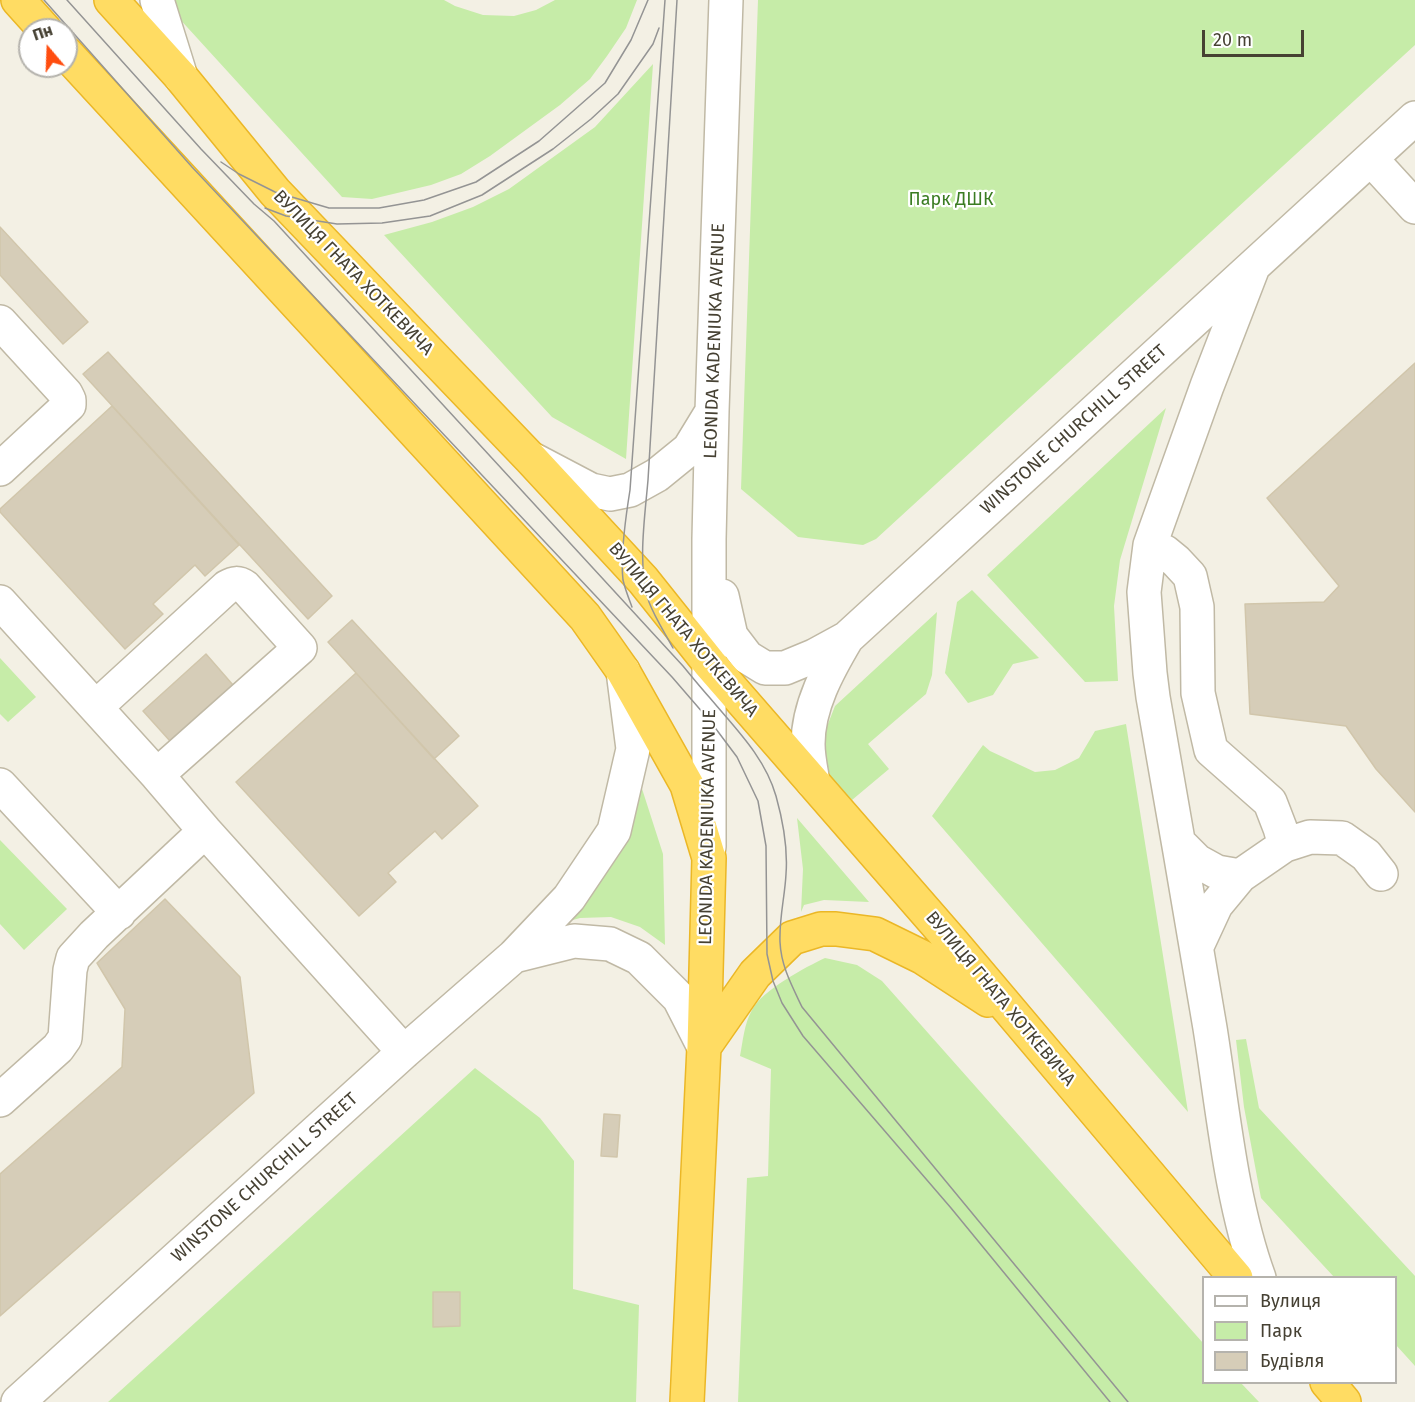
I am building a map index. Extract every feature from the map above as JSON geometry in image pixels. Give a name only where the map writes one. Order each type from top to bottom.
[{"type":"highway","points":[[18,0],[34,18]]},
{"type":"highway","name":"ВУЛИЦЯ ГНАТА ХОТКЕВИЧА","points":[[111,0],[181,76],[275,192],[530,458],[643,580],[710,664],[1020,1021],[1234,1276]]},
{"type":"highway","points":[[78,66],[585,617],[623,671],[687,786],[709,858]]},
{"type":"highway","name":"LEONIDA KADENIUKA AVENUE","points":[[687,1402],[704,1047],[709,858]]},
{"type":"highway","points":[[704,1047],[754,974],[792,938],[821,929],[875,934],[922,957],[1020,1021]]},
{"type":"highway","points":[[1328,1384],[1344,1402]]},
{"type":"street","points":[[157,0],[181,76]]},
{"type":"street","name":"LEONIDA KADENIUKA AVENUE","points":[[709,858],[709,538],[726,0]]},
{"type":"street","name":"WINSTONE CHURCHILL STREET","points":[[813,782],[808,745],[812,717],[825,675],[847,638],[1414,121]]},
{"type":"street","points":[[1371,159],[1415,207]]},
{"type":"street","points":[[1253,267],[1150,545],[1144,592],[1149,673],[1197,946],[1233,1172],[1249,1248],[1258,1276]]},
{"type":"street","points":[[0,322],[69,400],[69,405],[0,470]]},
{"type":"street","points":[[530,458],[591,490],[610,494],[630,490],[657,475],[689,449],[712,411]]},
{"type":"street","points":[[709,538],[731,636],[747,657],[765,668],[785,668],[814,656],[847,638]]},
{"type":"street","points":[[1150,545],[1165,552],[1190,576],[1197,607],[1198,693],[1211,750],[1270,802],[1285,845]]},
{"type":"street","points":[[96,707],[233,583],[245,587],[269,613],[300,648],[157,775]]},
{"type":"street","points":[[0,602],[404,1052]]},
{"type":"street","name":"WINSTONE CHURCHILL STREET","points":[[18,1402],[404,1052],[514,956],[569,898],[614,831],[633,748],[623,671]]},
{"type":"street","points":[[0,785],[119,913]]},
{"type":"street","points":[[0,1100],[65,1038],[73,958],[94,935],[205,831]]},
{"type":"street","points":[[1197,946],[1215,905],[1240,876],[1285,845],[1310,837],[1342,838],[1366,855],[1381,874]]},
{"type":"street","points":[[1179,843],[1197,861],[1217,872],[1240,876]]},
{"type":"street","points":[[514,956],[574,941],[610,944],[639,958],[678,998],[704,1047]]},
{"type":"green space","points":[[173,0],[444,0],[483,15],[514,16],[536,10],[555,0],[637,0],[626,28],[607,56],[590,79],[560,105],[490,156],[461,174],[431,185],[372,199],[342,197],[177,16]]},
{"type":"green space","name":"Парк ДШК","points":[[758,0],[1415,0],[1415,45],[876,539],[863,545],[798,537],[741,489]]},
{"type":"green space","points":[[653,64],[626,459],[552,417],[384,235],[432,222],[473,207],[509,189],[595,127]]},
{"type":"green space","points":[[1166,408],[1120,560],[1114,606],[1118,681],[1085,682],[987,575]]},
{"type":"green space","points":[[972,590],[1039,658],[1013,664],[993,695],[968,703],[945,673],[957,602]]},
{"type":"green space","points":[[937,612],[932,675],[926,694],[868,744],[889,769],[852,800],[830,776],[824,750],[826,729],[835,706]]},
{"type":"green space","points":[[0,658],[36,697],[8,722],[0,714]]},
{"type":"green space","points":[[1126,724],[1188,1112],[932,816],[983,745],[990,751],[1035,772],[1055,770],[1079,758],[1095,731]]},
{"type":"green space","points":[[635,767],[663,854],[665,945],[640,927],[611,917],[580,918],[544,928]]},
{"type":"green space","points":[[797,818],[869,902],[824,900],[804,905],[801,912],[803,869]]},
{"type":"green space","points":[[0,840],[67,909],[24,950],[0,924]]},
{"type":"green space","points":[[825,958],[857,965],[882,981],[1202,1342],[1202,1384],[1242,1384],[1259,1402],[738,1402],[747,1178],[768,1176],[771,1069],[740,1056],[747,1021],[757,1002],[774,987]]},
{"type":"green space","points":[[1246,1039],[1259,1108],[1415,1276],[1415,1366],[1397,1346],[1397,1276],[1333,1276],[1261,1198],[1244,1107],[1236,1040]]},
{"type":"green space","points":[[475,1068],[540,1118],[574,1161],[573,1289],[639,1305],[636,1402],[108,1402]]},
{"type":"building","points":[[0,227],[88,322],[63,344],[0,275]]},
{"type":"building","points":[[108,352],[332,596],[308,619],[83,374]]},
{"type":"building","points":[[1415,363],[1415,812],[1376,769],[1346,726],[1250,714],[1245,604],[1324,602],[1339,586],[1267,498]]},
{"type":"building","points":[[112,406],[239,545],[205,576],[195,565],[153,604],[163,614],[125,649],[0,512],[0,509]]},
{"type":"building","points":[[352,620],[459,736],[434,759],[328,642]]},
{"type":"building","points":[[206,654],[233,685],[170,741],[143,711]]},
{"type":"building","points":[[356,673],[478,806],[442,839],[435,831],[388,873],[396,882],[359,916],[236,782]]},
{"type":"building","points":[[165,899],[240,977],[254,1093],[0,1316],[0,1174],[122,1067],[125,1009],[97,963]]},
{"type":"building","points":[[604,1114],[620,1115],[617,1157],[601,1156]]},
{"type":"building","points":[[433,1292],[460,1292],[460,1326],[433,1327]]},
{"type":"tram line","points":[[44,0],[192,167],[672,677],[710,721],[737,757],[758,801],[766,846],[767,954],[773,981],[782,1003],[803,1036],[951,1208],[1110,1402]]},
{"type":"tram line","points":[[67,0],[201,149],[254,204],[274,221],[683,666],[748,744],[765,768],[781,815],[786,844],[786,864],[780,942],[782,959],[802,1007],[1128,1402]]},
{"type":"tram line","points":[[221,162],[275,192],[329,208],[379,208],[424,200],[476,182],[539,141],[605,83],[631,40],[648,0]]},
{"type":"tram line","points":[[632,607],[623,580],[623,547],[630,490],[665,0]]},
{"type":"tram line","points":[[673,648],[649,602],[645,588],[643,558],[677,0]]},
{"type":"tram line","points":[[265,208],[286,216],[337,224],[382,223],[430,216],[482,195],[553,149],[618,94],[653,44],[659,28]]}]
